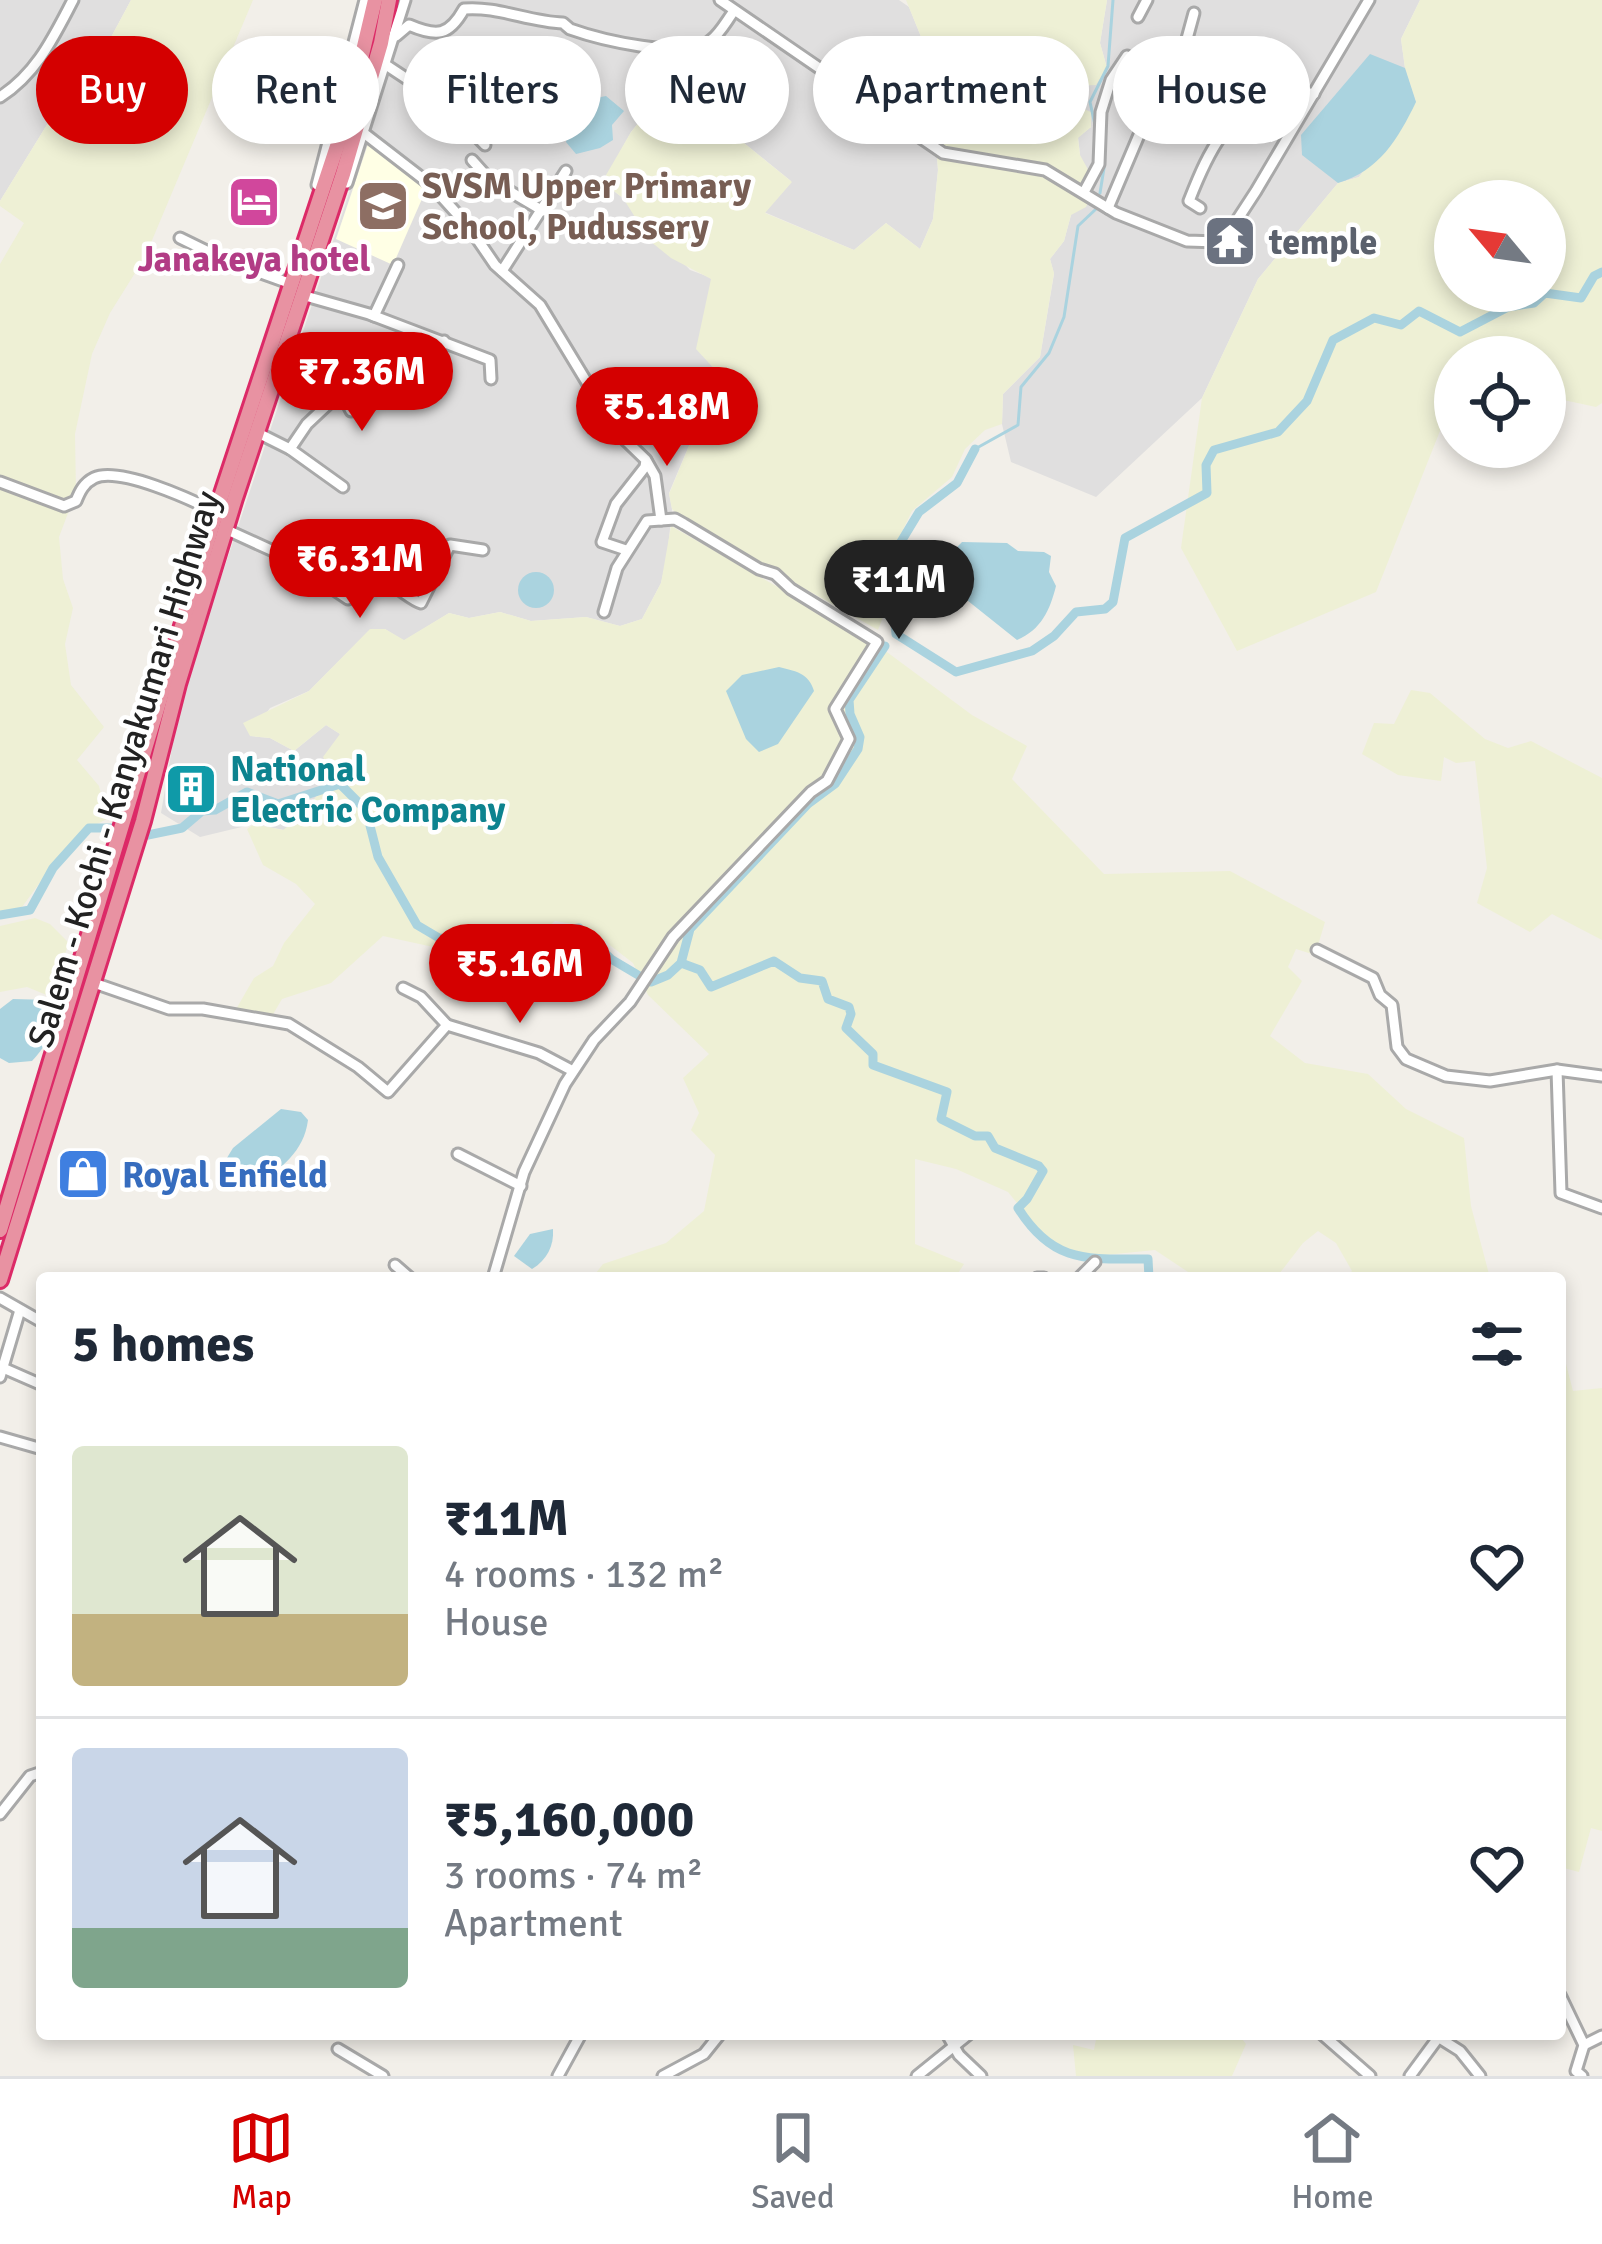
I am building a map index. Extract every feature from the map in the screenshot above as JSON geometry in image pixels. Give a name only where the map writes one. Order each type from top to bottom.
[{"type":"highway","name":"Salem - Kochi - Kanyakumari Highway","points":[[0,1230],[218,506],[349,110],[375,0]]},
{"type":"highway","name":"Salem - Kochi - Kanyakumari Highway","points":[[0,1280],[143,821],[174,696],[225,529],[343,174],[389,0]]},
{"type":"street","points":[[0,97],[20,84],[46,53],[73,0]]},
{"type":"street","points":[[0,482],[64,506],[76,501],[82,487],[97,476],[116,475],[218,506],[329,145],[365,0]]},
{"type":"street","points":[[379,87],[405,0]]},
{"type":"street","points":[[720,0],[943,153],[1045,170],[1108,208],[1186,241],[1218,242],[1246,206],[1369,0]]},
{"type":"street","points":[[1138,17],[1147,0]]},
{"type":"street","points":[[396,36],[409,25],[437,33],[454,26],[464,9],[487,7],[510,17],[563,23],[621,45],[689,49],[710,41],[734,10]]},
{"type":"street","points":[[1108,208],[1153,102],[1185,46],[1194,13]]},
{"type":"street","points":[[386,65],[448,106],[485,145]]},
{"type":"street","points":[[1084,192],[1099,164],[1101,112],[1113,77]]},
{"type":"street","points":[[1200,208],[1189,201],[1210,148],[1237,114],[1275,86],[1313,94]]},
{"type":"street","points":[[288,332],[308,297],[361,144]]},
{"type":"street","points":[[377,144],[430,184],[502,271],[540,305],[616,432],[656,476],[661,520]]},
{"type":"street","points":[[472,160],[490,179],[543,212]]},
{"type":"street","points":[[502,271],[566,171]]},
{"type":"street","points":[[180,238],[286,283]]},
{"type":"street","points":[[374,316],[398,265]]},
{"type":"street","points":[[308,297],[490,359],[491,379]]},
{"type":"street","points":[[290,448],[341,392],[351,411],[368,409],[428,367],[445,341]]},
{"type":"street","points":[[256,432],[290,448],[343,487]]},
{"type":"street","points":[[626,550],[604,544],[602,537],[616,504],[646,460]]},
{"type":"street","points":[[495,1272],[535,1148],[573,1071],[630,1002],[673,938],[811,792],[827,781],[850,739],[836,709],[877,642],[791,589],[775,574],[674,519],[647,521],[626,550],[604,613]]},
{"type":"street","points":[[225,529],[282,556],[348,599],[385,581],[421,603],[450,544],[483,550]]},
{"type":"street","points":[[1317,950],[1373,978],[1380,995],[1393,1004],[1397,1048],[1406,1059],[1446,1076],[1478,1081],[1557,1070],[1602,1076]]},
{"type":"street","points":[[91,982],[169,1009],[203,1009],[289,1024],[358,1067],[388,1092],[447,1025]]},
{"type":"street","points":[[403,988],[422,997],[447,1025],[539,1053],[573,1071]]},
{"type":"street","points":[[1557,1070],[1561,1193],[1602,1208]]},
{"type":"street","points":[[458,1154],[521,1186]]},
{"type":"street","points":[[1085,1272],[1095,1262]]},
{"type":"street","points":[[395,1265],[403,1272]]},
{"type":"street","points":[[0,1298],[36,1319]]},
{"type":"street","points":[[0,1377],[20,1310]]},
{"type":"street","points":[[1,1366],[36,1382]]},
{"type":"street","points":[[0,1437],[36,1447]]},
{"type":"street","points":[[0,1814],[36,1774]]},
{"type":"street","points":[[1566,2008],[1584,2045],[1577,2074]]},
{"type":"street","points":[[1584,2045],[1602,2036]]},
{"type":"street","points":[[558,2076],[578,2040]]},
{"type":"street","points":[[663,2076],[698,2057],[714,2040]]},
{"type":"street","points":[[950,2040],[981,2076]]},
{"type":"street","points":[[917,2076],[960,2040]]},
{"type":"street","points":[[1329,2040],[1370,2076]]},
{"type":"street","points":[[1410,2076],[1434,2040]]},
{"type":"street","points":[[1442,2040],[1460,2051],[1480,2076]]},
{"type":"street","points":[[338,2048],[382,2076]]},
{"type":"street","points":[[694,2076],[698,2057]]},
{"type":"street","points":[[1420,2063],[1431,2076]]},
{"type":"shaded area","points":[[0,0],[131,0],[112,36],[36,36],[36,142],[0,201]]},
{"type":"shaded area","points":[[131,0],[253,0],[238,36],[212,36],[212,98],[145,257],[110,313],[92,354],[75,434],[76,492],[59,537],[63,579],[73,608],[65,644],[71,685],[104,727],[77,760],[99,786],[107,819],[83,831],[22,907],[0,912],[0,264],[24,223],[0,206],[0,201],[36,142],[188,144],[188,36],[112,36]]},
{"type":"shaded area","points":[[409,0],[899,0],[909,7],[921,36],[813,36],[813,144],[936,144],[933,219],[920,249],[886,223],[854,250],[764,212],[791,181],[745,144],[789,144],[789,36],[625,36],[625,143],[603,183],[690,270],[712,278],[697,349],[732,388],[721,406],[696,429],[669,493],[667,558],[661,583],[642,619],[620,626],[586,617],[531,621],[500,612],[469,618],[449,613],[404,641],[385,629],[349,651],[309,691],[270,708],[250,736],[270,738],[294,751],[326,725],[340,734],[332,775],[302,816],[284,830],[254,824],[200,837],[161,813],[175,730],[197,650],[365,144],[379,144],[379,101]]},
{"type":"shaded area","points":[[906,0],[1107,0],[1100,43],[1107,68],[1096,85],[1089,85],[1089,36],[921,36]]},
{"type":"shaded area","points":[[1107,0],[1420,0],[1401,39],[1416,102],[1359,177],[1338,183],[1258,279],[1202,398],[1096,497],[1011,462],[1002,424],[1003,394],[1040,357],[1054,274],[1050,259],[1064,241],[1071,215],[1079,144],[1089,144],[1089,79],[1107,68],[1100,43]]},
{"type":"shaded area","points":[[1420,0],[1602,0],[1602,403],[1596,407],[1566,401],[1566,336],[1434,336],[1434,446],[1376,592],[1237,651],[1181,548],[1202,398],[1258,279],[1338,183],[1359,177],[1416,102],[1401,39]]},
{"type":"shaded area","points":[[625,142],[745,144],[792,182],[765,213],[854,250],[886,223],[920,249],[933,219],[936,144],[1079,144],[1096,184],[1086,207],[1071,215],[1064,241],[1050,259],[1054,273],[1040,357],[1003,394],[1002,424],[985,430],[965,449],[952,477],[912,511],[867,604],[883,617],[878,630],[685,521],[672,509],[669,494],[696,429],[721,406],[732,388],[696,349],[711,279],[650,241],[623,198],[602,182]]},
{"type":"shaded area","name":"SVSM Upper Primary School, Pudussery","points":[[368,144],[422,183],[425,192],[393,265],[336,239]]},
{"type":"shaded area","points":[[671,526],[872,641],[972,715],[1027,746],[1012,779],[1104,874],[1230,871],[1325,922],[1315,955],[1296,949],[1288,967],[1302,981],[1270,1036],[1305,1063],[1368,1074],[1406,1109],[1464,1138],[1471,1206],[1488,1272],[1351,1272],[1336,1243],[1318,1231],[1281,1272],[1188,1272],[1155,1250],[1105,1255],[1067,1251],[1039,1230],[1008,1192],[956,1169],[915,1159],[915,1244],[964,1264],[959,1272],[597,1272],[603,1264],[666,1243],[704,1211],[715,1155],[691,1130],[699,1113],[683,1078],[709,1054],[648,995],[633,963],[585,926],[555,921],[530,942],[474,956],[383,936],[331,983],[282,999],[272,1016],[235,1011],[254,978],[273,966],[284,943],[315,904],[296,884],[263,865],[247,829],[254,824],[283,830],[302,816],[332,775],[323,757],[340,734],[326,725],[294,751],[270,738],[250,736],[243,723],[309,691],[370,629],[385,629],[404,640],[449,613],[469,618],[500,612],[531,621],[586,617],[620,626],[642,619],[661,583]]},
{"type":"shaded area","points":[[1411,690],[1430,693],[1485,739],[1508,748],[1531,741],[1602,778],[1602,940],[1552,914],[1530,932],[1477,903],[1487,868],[1475,761],[1456,763],[1444,757],[1441,781],[1398,775],[1362,754],[1374,723],[1394,724]]},
{"type":"shaded area","points":[[35,918],[50,924],[69,943],[49,996],[27,987],[0,992],[0,926]]},
{"type":"shaded area","points":[[1566,1364],[1573,1391],[1602,1388],[1602,1831],[1591,1828],[1579,1872],[1566,1869]]},
{"type":"shaded area","points":[[1096,2040],[1243,2040],[1246,2044],[1232,2076],[1076,2076],[1073,2045],[1094,2050]]},
{"type":"water","points":[[1370,54],[1405,68],[1416,102],[1386,152],[1352,178],[1338,183],[1302,155],[1301,144],[1310,144],[1310,124]]},
{"type":"water","points":[[601,97],[624,111],[612,125],[613,140],[576,154],[568,144],[601,144]]},
{"type":"water","points":[[962,542],[1007,543],[1018,551],[1051,556],[1049,572],[1056,586],[1047,611],[1032,631],[1017,640],[938,577],[936,569]]},
{"type":"water","points":[[536,572],[549,577],[554,590],[549,603],[536,608],[523,603],[518,590],[523,577]]},
{"type":"water","points":[[779,667],[805,677],[814,691],[778,744],[759,752],[746,739],[726,691],[742,675]]},
{"type":"water","points":[[13,999],[49,1000],[50,1033],[32,1061],[9,1063],[0,1058],[0,1009]]},
{"type":"water","points":[[281,1109],[301,1112],[308,1120],[302,1141],[282,1166],[256,1186],[222,1166],[233,1148]]},
{"type":"water","points":[[553,1229],[548,1252],[532,1269],[514,1256],[530,1234]]},
{"type":"waterway","points":[[1095,125],[1090,102],[1108,66],[1113,0]]},
{"type":"waterway","points":[[1100,193],[1104,168]]},
{"type":"waterway","points":[[975,449],[1018,425],[1021,387],[1049,353],[1064,317],[1078,226],[1096,209]]},
{"type":"waterway","points":[[895,623],[896,634],[956,672],[1032,651],[1076,612],[1105,609],[1113,602],[1125,538],[1207,493],[1206,465],[1214,450],[1278,432],[1307,401],[1333,340],[1374,318],[1401,325],[1419,311],[1460,332],[1508,307],[1534,303],[1545,293],[1581,298],[1594,276],[1602,272]]},
{"type":"waterway","points":[[886,614],[872,602],[890,580],[896,550],[919,512],[957,483],[975,449]]},
{"type":"waterway","points":[[651,982],[681,963],[690,929],[808,804],[835,784],[858,749],[860,737],[849,700],[885,646]]},
{"type":"waterway","points":[[0,915],[30,910],[53,868],[89,828],[143,836],[182,828],[202,811],[215,810],[247,792],[278,804],[340,784],[366,810],[378,857],[417,925],[439,938],[531,951],[560,931],[579,928],[611,959],[638,975]]},
{"type":"waterway","points":[[681,963],[700,970],[711,987],[774,961],[800,978],[822,981],[828,999],[849,1007],[846,1028],[873,1054],[873,1065],[947,1092],[941,1119],[975,1136],[988,1136],[995,1148],[1039,1166],[1043,1171],[1018,1208],[1044,1240],[1089,1258],[1148,1259],[1149,1272]]},
{"type":"place","name":"Janakeya hotel","points":[[254,202]]},
{"type":"place","name":"SVSM Upper Primary School, Pudussery","points":[[383,206]]},
{"type":"place","name":"temple","points":[[1230,241]]},
{"type":"place","name":"National Electric Company","points":[[191,789]]},
{"type":"place","name":"Royal Enfield","points":[[83,1174]]}]
